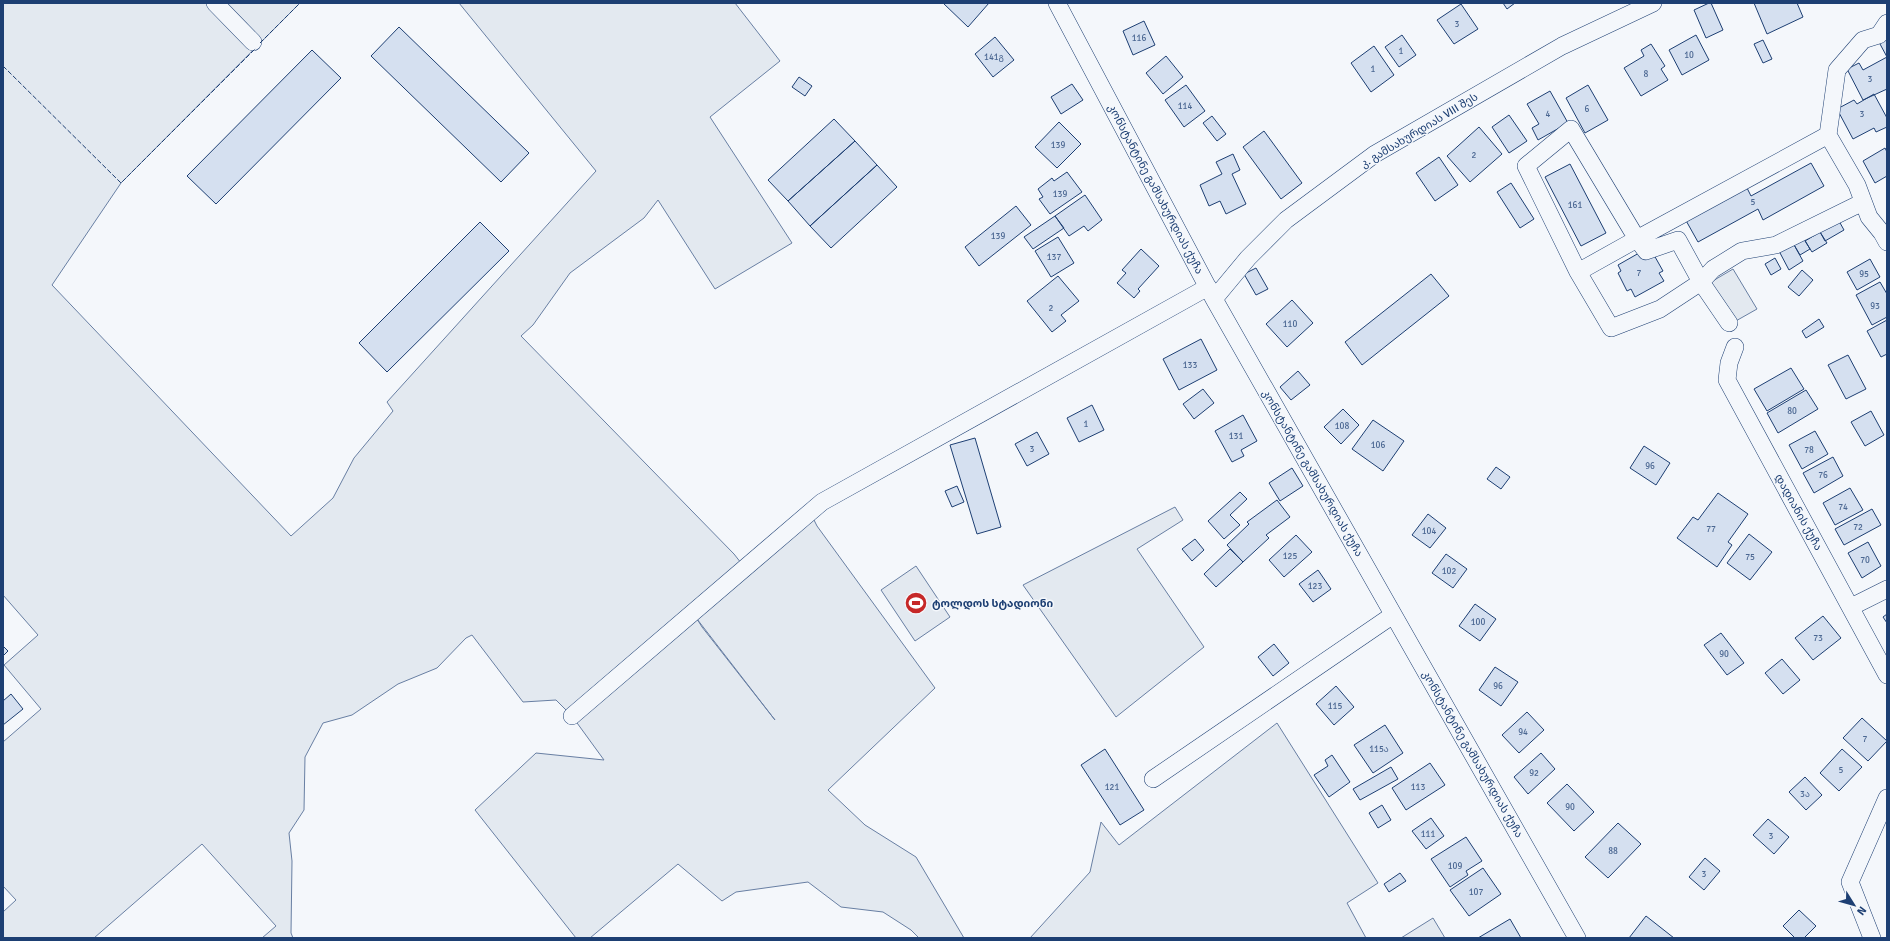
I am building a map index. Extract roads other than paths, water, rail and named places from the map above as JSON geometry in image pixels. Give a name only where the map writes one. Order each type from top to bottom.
[{"type":"street","points":[[214,3],[253,42]]},
{"type":"street","name":"კონსტანტინე გამსახურდიას ქუჩა","points":[[1057,3],[1211,293],[1577,938]]},
{"type":"street","name":"კ. გამსახურდიას VIII შეს","points":[[1211,293],[1286,220],[1375,154],[1562,46],[1653,3]]},
{"type":"street","points":[[1885,235],[1869,217],[1857,185],[1828,135],[1837,70],[1863,40],[1880,34],[1887,23]]},
{"type":"street","points":[[1729,323],[1701,282],[1678,240],[1646,251],[1637,239],[1571,129],[1526,166],[1578,272],[1611,328],[1660,309],[1701,282],[1713,269],[1742,251],[1776,245],[1863,202]]},
{"type":"street","points":[[1578,272],[1828,135]]},
{"type":"street","points":[[572,716],[822,502],[1211,293]]},
{"type":"street","name":"დადიანის ქუჩა","points":[[1736,348],[1729,364],[1727,380],[1887,675]]},
{"type":"street","points":[[1851,607],[1887,588]]},
{"type":"street","points":[[1153,779],[1393,615]]},
{"type":"street","points":[[1872,938],[1850,882],[1887,798]]},
{"type":"place","name":"ტოლდოს სტადიონი","points":[[916,603]]}]
